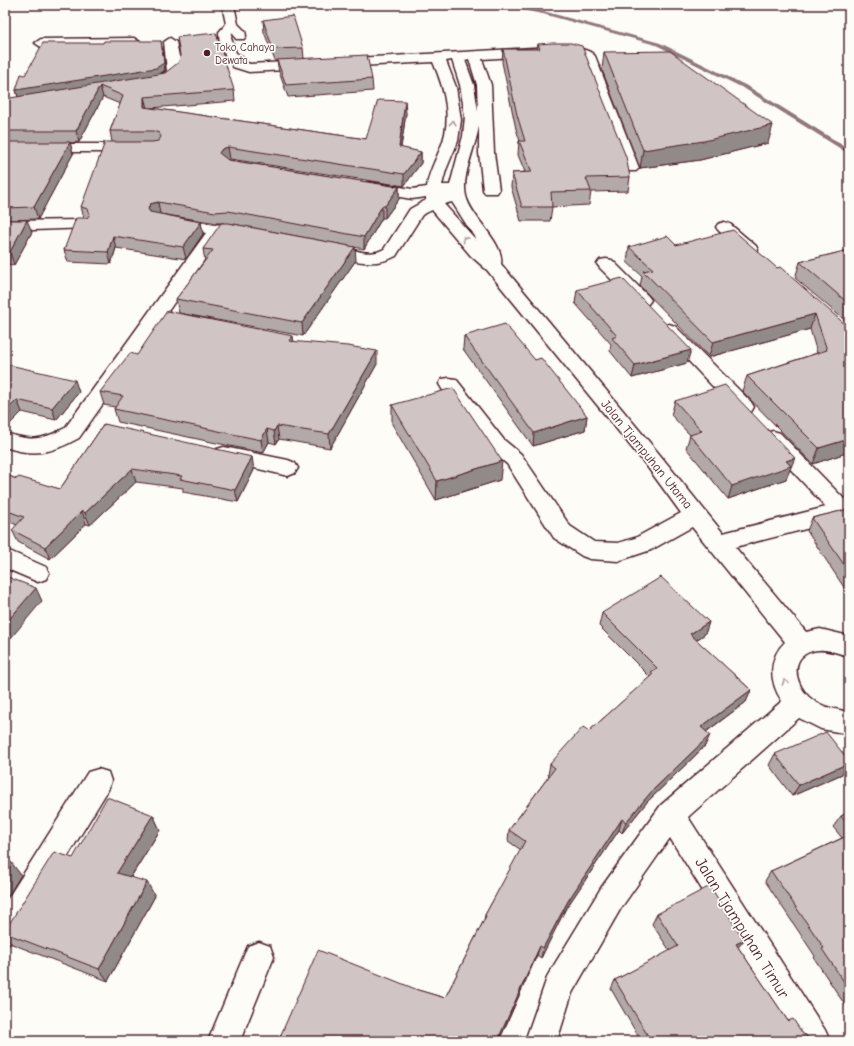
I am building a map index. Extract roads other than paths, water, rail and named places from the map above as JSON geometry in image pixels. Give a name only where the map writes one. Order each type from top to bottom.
[{"type":"street","points":[[228,5],[232,25],[239,31],[242,53],[237,59]]},
{"type":"street","points":[[232,25],[225,32],[225,38],[230,55],[237,59],[238,64],[255,68],[567,50],[588,56],[631,168]]},
{"type":"street","points":[[209,39],[225,38]]},
{"type":"street","points":[[41,43],[170,42],[185,40]]},
{"type":"street","points":[[140,84],[162,80],[173,73],[174,66],[170,42]]},
{"type":"street","points":[[474,55],[480,65],[484,90],[486,142],[491,190]]},
{"type":"street","points":[[353,184],[434,197],[458,192],[472,121],[466,80],[457,56]]},
{"type":"street","points":[[314,246],[367,257],[386,256],[416,212],[434,197],[438,168],[451,140],[454,118],[450,88],[438,57]]},
{"type":"street","points":[[5,148],[147,148]]},
{"type":"street","name":"Jalan Tjampuhan Utama","points":[[458,192],[492,252],[499,273]]},
{"type":"street","name":"Jalan Tjampuhan Utama","points":[[434,197],[477,252],[499,273],[653,460],[695,515],[800,643]]},
{"type":"street","points":[[160,220],[218,230],[230,229],[260,235]]},
{"type":"street","points":[[5,226],[84,225]]},
{"type":"street","points":[[724,228],[760,258]]},
{"type":"street","points":[[5,440],[28,447],[37,447],[52,444],[72,433],[165,317],[218,230]]},
{"type":"street","points":[[606,264],[846,511]]},
{"type":"street","points":[[450,384],[497,445],[514,459],[562,532],[590,550],[618,552],[643,544],[695,515]]},
{"type":"street","points":[[80,422],[103,427]]},
{"type":"street","points":[[203,449],[288,468]]},
{"type":"street","points":[[718,543],[846,511]]},
{"type":"street","points":[[5,558],[38,573]]},
{"type":"street","points":[[849,646],[836,640],[817,639],[800,643],[790,651],[784,662],[783,676],[788,690],[798,703],[815,715],[835,722],[849,723]]},
{"type":"street","points":[[541,1041],[559,986],[612,898],[671,814],[798,703]]},
{"type":"street","points":[[5,930],[98,781]]},
{"type":"street","name":"Jalan Tjampuhan Timur","points":[[671,814],[814,1041]]},
{"type":"street","points":[[224,1041],[259,957]]},
{"type":"waterway","points":[[497,5],[543,13],[658,44],[747,88],[849,152]]},
{"type":"place","name":"Toko Cahaya Dewata","points":[[207,53]]}]
